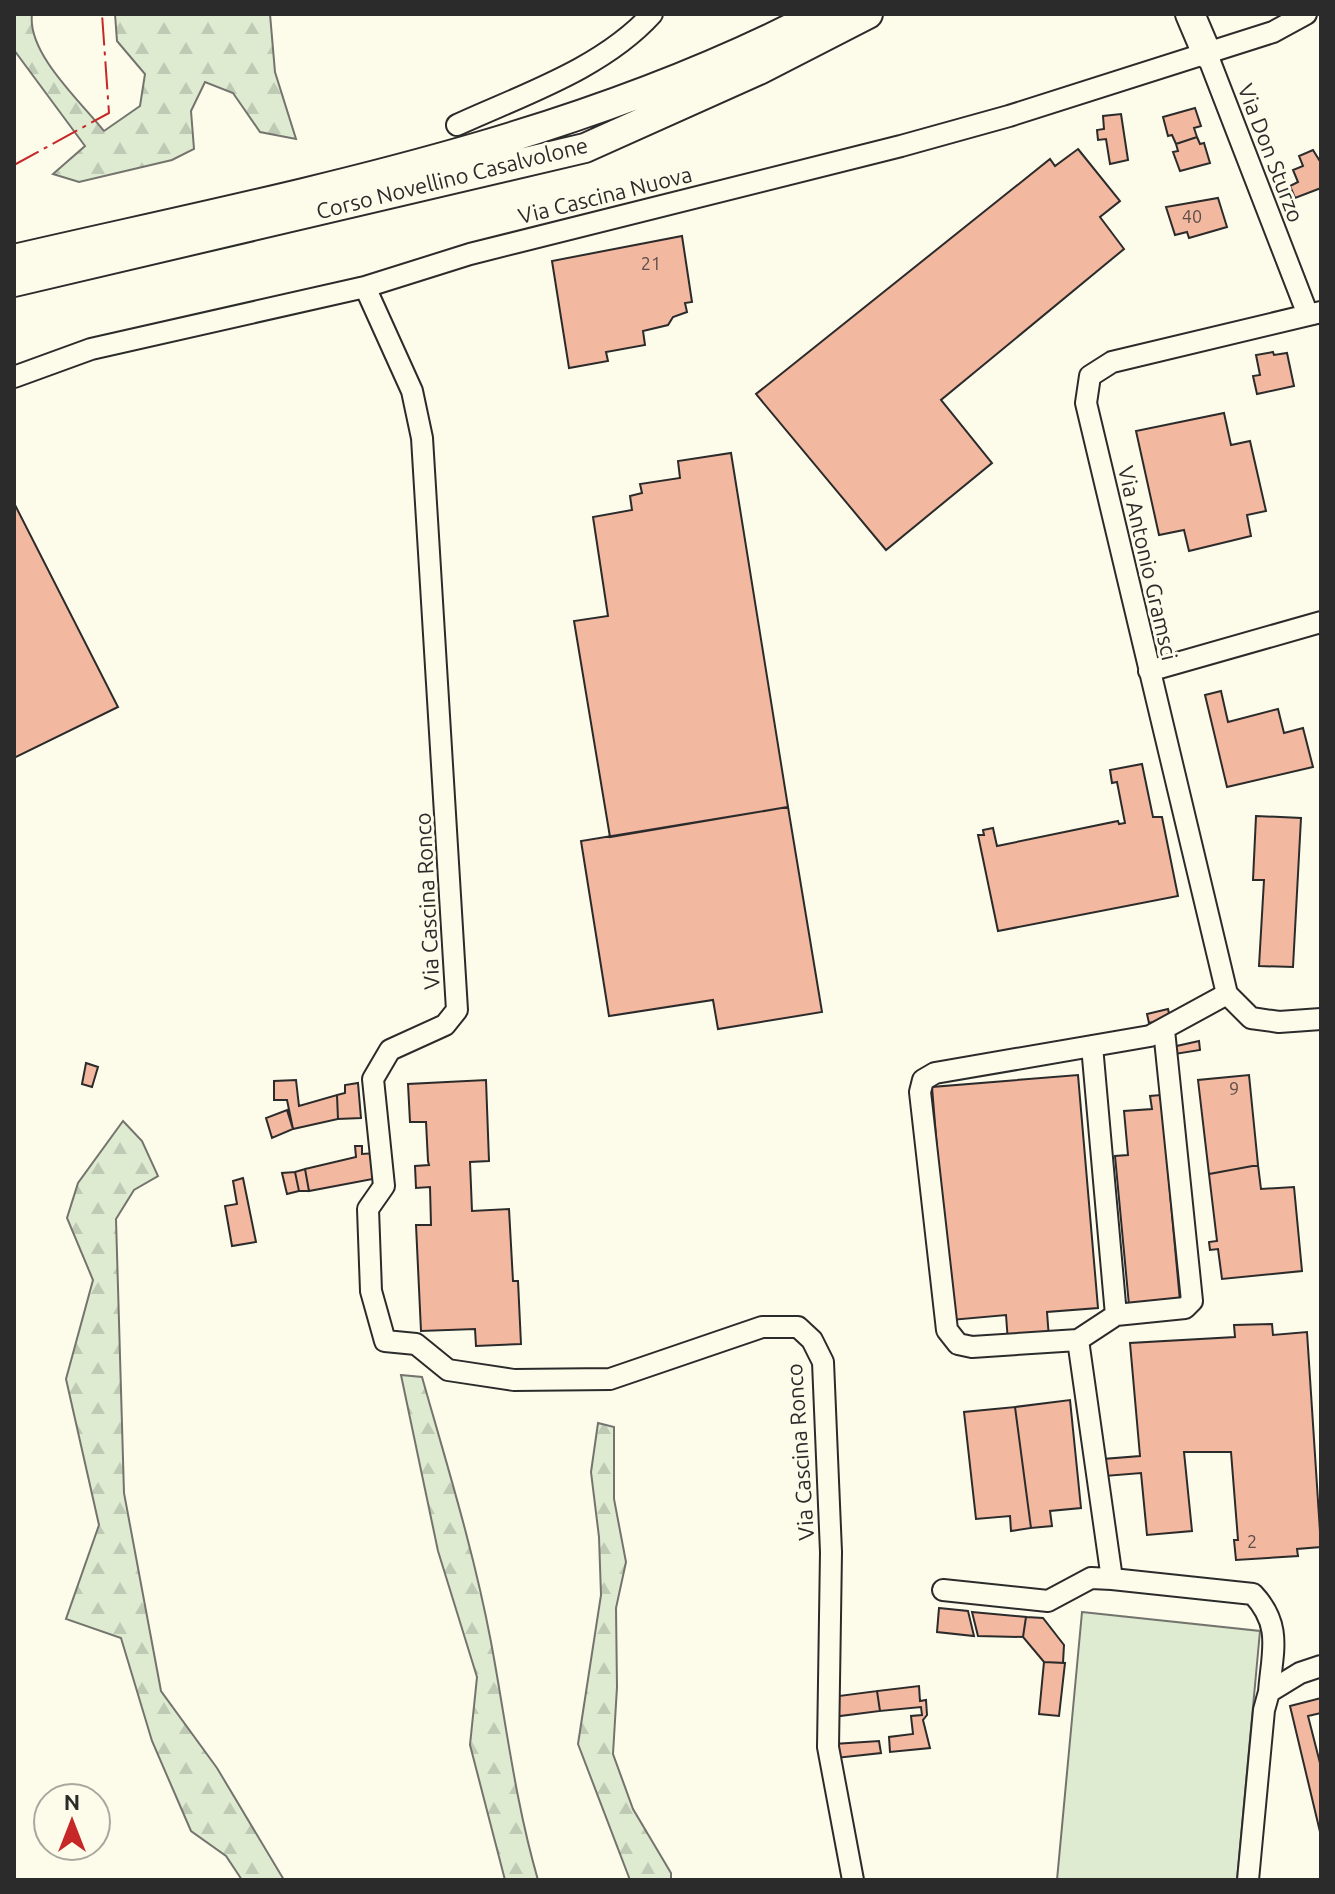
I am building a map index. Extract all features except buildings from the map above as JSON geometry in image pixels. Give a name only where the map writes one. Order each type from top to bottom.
[{"type":"highway","points":[[509,139],[765,26],[775,14]]},
{"type":"highway","name":"Corso Novellino Casalvolone","points":[[14,259],[509,139],[644,93],[819,14]]},
{"type":"highway","name":"Corso Novellino Casalvolone","points":[[14,282],[585,148],[759,70],[868,14]]},
{"type":"highway","points":[[759,70],[887,14]]},
{"type":"highway","points":[[1190,14],[1207,54]]},
{"type":"street","points":[[457,125],[572,72],[637,31],[652,14]]},
{"type":"street","name":"Via Cascina Nuova","points":[[14,377],[91,349],[365,287],[470,254],[917,142],[1207,54],[1273,32],[1306,14]]},
{"type":"street","name":"Via Don Sturzo","points":[[1207,54],[1314,313]]},
{"type":"street","name":"Via Cascina Ronco","points":[[365,287],[412,391],[422,438],[457,1010],[445,1025],[390,1050],[373,1079],[384,1186],[368,1209],[371,1291],[385,1341],[416,1344],[448,1370],[514,1380],[562,1380],[610,1379],[762,1327],[798,1327],[812,1340],[823,1362],[831,1552],[828,1747],[853,1880]]},
{"type":"street","name":"Via Antonio Gramsci","points":[[1227,994],[1086,403],[1090,376],[1112,362],[1314,313]]},
{"type":"street","points":[[1149,671],[1321,622]]},
{"type":"street","points":[[1164,1030],[1192,1301],[1185,1308],[1116,1315],[1078,1340],[972,1347],[958,1344],[947,1330],[920,1092],[923,1080],[935,1073],[1092,1046],[1164,1030],[1227,994],[1251,1018],[1279,1022],[1321,1019]]},
{"type":"street","points":[[1092,1046],[1116,1315]]},
{"type":"street","points":[[1078,1340],[1112,1579]]},
{"type":"street","points":[[943,1590],[1048,1601],[1091,1578],[1253,1594],[1267,1609],[1274,1627],[1248,1880]]},
{"type":"street","points":[[1269,1692],[1300,1673],[1321,1666]]},
{"type":"green space","points":[[14,14],[32,14],[33,29],[46,60],[104,131],[140,106],[145,74],[117,41],[115,14],[270,14],[275,72],[296,139],[260,132],[233,93],[205,82],[191,111],[194,149],[172,160],[79,182],[53,174],[85,146],[14,50]]},
{"type":"green space","points":[[123,1121],[142,1141],[158,1176],[134,1190],[116,1219],[124,1493],[161,1691],[217,1768],[284,1880],[242,1880],[226,1856],[191,1831],[152,1741],[121,1638],[66,1619],[99,1525],[66,1379],[93,1280],[67,1218],[78,1183]]},
{"type":"green space","points":[[401,1375],[422,1377],[460,1509],[484,1608],[517,1791],[538,1880],[505,1880],[470,1745],[477,1677],[438,1551]]},
{"type":"green space","points":[[598,1423],[614,1427],[614,1499],[626,1562],[616,1608],[617,1687],[613,1754],[633,1809],[671,1873],[671,1880],[630,1880],[578,1744],[601,1595],[599,1537],[591,1472]]},
{"type":"green space","points":[[1082,1612],[1260,1631],[1237,1880],[1057,1880]]},
{"type":"power","points":[[14,165],[109,113],[102,14]]}]
